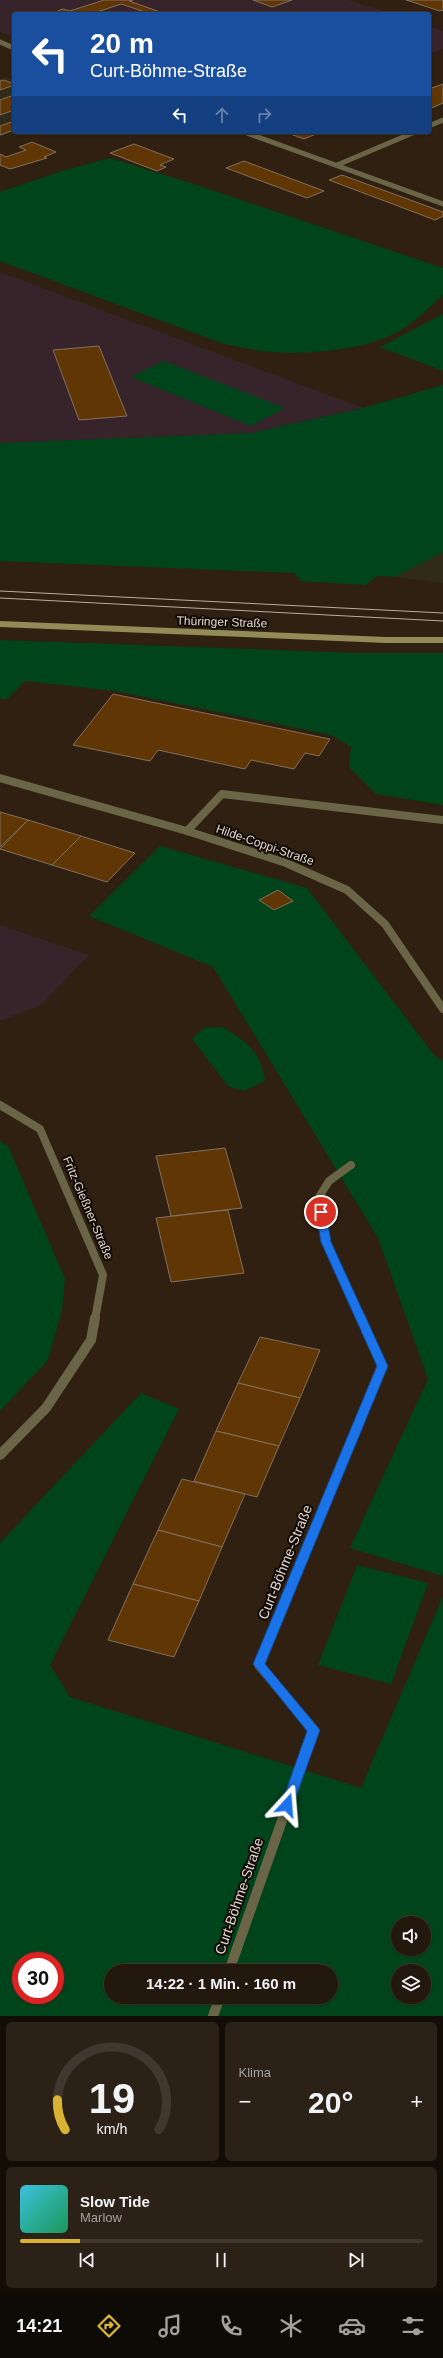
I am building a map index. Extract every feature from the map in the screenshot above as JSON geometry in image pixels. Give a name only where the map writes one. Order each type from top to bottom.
[{"type":"main road","name":"Thüringer Straße","points":[[0,624],[386,640],[443,640]]},
{"type":"street","points":[[0,42],[12,47]]},
{"type":"street","points":[[0,47],[6,45]]},
{"type":"street","points":[[431,125],[443,120]]},
{"type":"street","points":[[250,134],[443,204]]},
{"type":"street","points":[[337,165],[409,134]]},
{"type":"street","name":"Hilde-Coppi-Straße","points":[[0,778],[187,831],[286,863],[347,890],[385,924],[443,1009]]},
{"type":"street","name":"Hilde-Coppi-Straße","points":[[187,831],[222,794],[443,820]]},
{"type":"street","name":"Fritz-Gießner-Straße","points":[[0,1106],[40,1129],[103,1274],[91,1340],[46,1408],[0,1455]]},
{"type":"street","name":"Curt-Böhme-Straße","points":[[231,1964],[314,1730],[259,1664],[382,1366],[326,1242],[319,1197],[329,1181],[351,1165]]},
{"type":"street","points":[[213,2016],[217,2004]]},
{"type":"shaded area","points":[[0,0],[349,0],[386,12],[12,12],[12,36],[0,32]]},
{"type":"shaded area","points":[[431,27],[443,31],[443,49],[431,53]]},
{"type":"shaded area","points":[[6,77],[12,79],[12,132],[0,137],[0,79]]},
{"type":"shaded area","points":[[0,272],[363,408],[251,433],[0,443]]},
{"type":"shaded area","points":[[443,522],[443,583],[394,577],[382,568]]},
{"type":"shaded area","points":[[0,925],[89,955],[41,1005],[0,1021]]},
{"type":"green space","points":[[110,158],[194,184],[443,268],[443,295],[406,327],[392,335],[374,342],[335,350],[315,352],[295,353],[260,351],[224,344],[0,261],[0,192],[62,171]]},
{"type":"green space","points":[[443,314],[443,371],[380,347]]},
{"type":"green space","points":[[164,361],[285,408],[251,426],[131,377]]},
{"type":"green space","points":[[443,385],[443,552],[394,577],[377,576],[366,585],[301,581],[294,573],[0,561],[0,443],[251,433],[363,408]]},
{"type":"green space","points":[[0,640],[355,653],[443,653],[443,805],[376,794],[349,767],[351,747],[331,735],[115,691],[25,681],[7,699],[0,699]]},
{"type":"green space","points":[[160,846],[307,888],[434,1055],[443,1061],[443,1576],[350,1548],[428,1379],[378,1238],[213,967],[89,916]]},
{"type":"green space","points":[[222,1027],[239,1037],[256,1054],[263,1070],[265,1081],[244,1091],[228,1086],[192,1039],[204,1028]]},
{"type":"green space","points":[[0,1141],[8,1146],[65,1279],[62,1310],[48,1360],[0,1411]]},
{"type":"green space","points":[[141,1393],[179,1409],[50,1665],[70,1697],[361,1788],[443,1596],[443,2016],[0,2016],[0,1543]]},
{"type":"green space","points":[[357,1565],[428,1583],[391,1684],[318,1665]]},
{"type":"building","points":[[104,0],[133,0],[129,1],[160,12],[145,12],[121,4],[97,12],[55,12],[63,9],[70,11]]},
{"type":"building","points":[[253,0],[292,0],[272,7]]},
{"type":"building","points":[[406,0],[443,0],[443,10],[440,11]]},
{"type":"building","points":[[4,80],[12,83],[12,86],[0,90],[0,81]]},
{"type":"building","points":[[443,84],[443,103],[431,108],[431,88]]},
{"type":"building","points":[[12,96],[12,111],[0,115],[0,100]]},
{"type":"building","points":[[12,122],[12,131],[0,135],[0,126]]},
{"type":"building","points":[[290,134],[316,134],[304,139]]},
{"type":"building","points":[[32,142],[56,152],[44,157],[47,158],[10,169],[0,165],[0,154],[6,157],[26,150],[19,147]]},
{"type":"building","points":[[134,144],[174,159],[160,165],[166,167],[157,171],[110,153]]},
{"type":"building","points":[[244,161],[324,191],[307,198],[226,168]]},
{"type":"building","points":[[342,175],[443,212],[443,216],[435,220],[329,180]]},
{"type":"building","points":[[99,346],[127,416],[79,420],[53,350]]},
{"type":"building","points":[[113,694],[330,739],[319,756],[305,753],[294,769],[251,760],[245,769],[158,750],[150,761],[73,745]]},
{"type":"building","points":[[0,812],[28,820],[0,847]]},
{"type":"building","points":[[28,820],[81,836],[52,865],[0,849]]},
{"type":"building","points":[[81,836],[135,853],[107,882],[52,865]]},
{"type":"building","points":[[278,890],[293,901],[274,910],[259,900]]},
{"type":"building","points":[[225,1148],[242,1208],[171,1216],[156,1156]]},
{"type":"building","points":[[228,1210],[244,1273],[171,1282],[156,1218]]},
{"type":"building","points":[[260,1337],[320,1350],[300,1398],[238,1383]]},
{"type":"building","points":[[238,1383],[300,1398],[279,1446],[216,1431]]},
{"type":"building","points":[[216,1431],[279,1446],[257,1497],[194,1481]]},
{"type":"building","points":[[182,1479],[245,1494],[222,1547],[158,1530]]},
{"type":"building","points":[[158,1530],[222,1547],[199,1601],[133,1584]]},
{"type":"building","points":[[133,1584],[199,1601],[174,1657],[108,1640]]},
{"type":"tram line","points":[[0,591],[443,613]]},
{"type":"tram line","points":[[0,598],[443,621]]},
{"type":"route","points":[[287,1805],[314,1730],[259,1664],[382,1366],[326,1242],[321,1212]]}]
